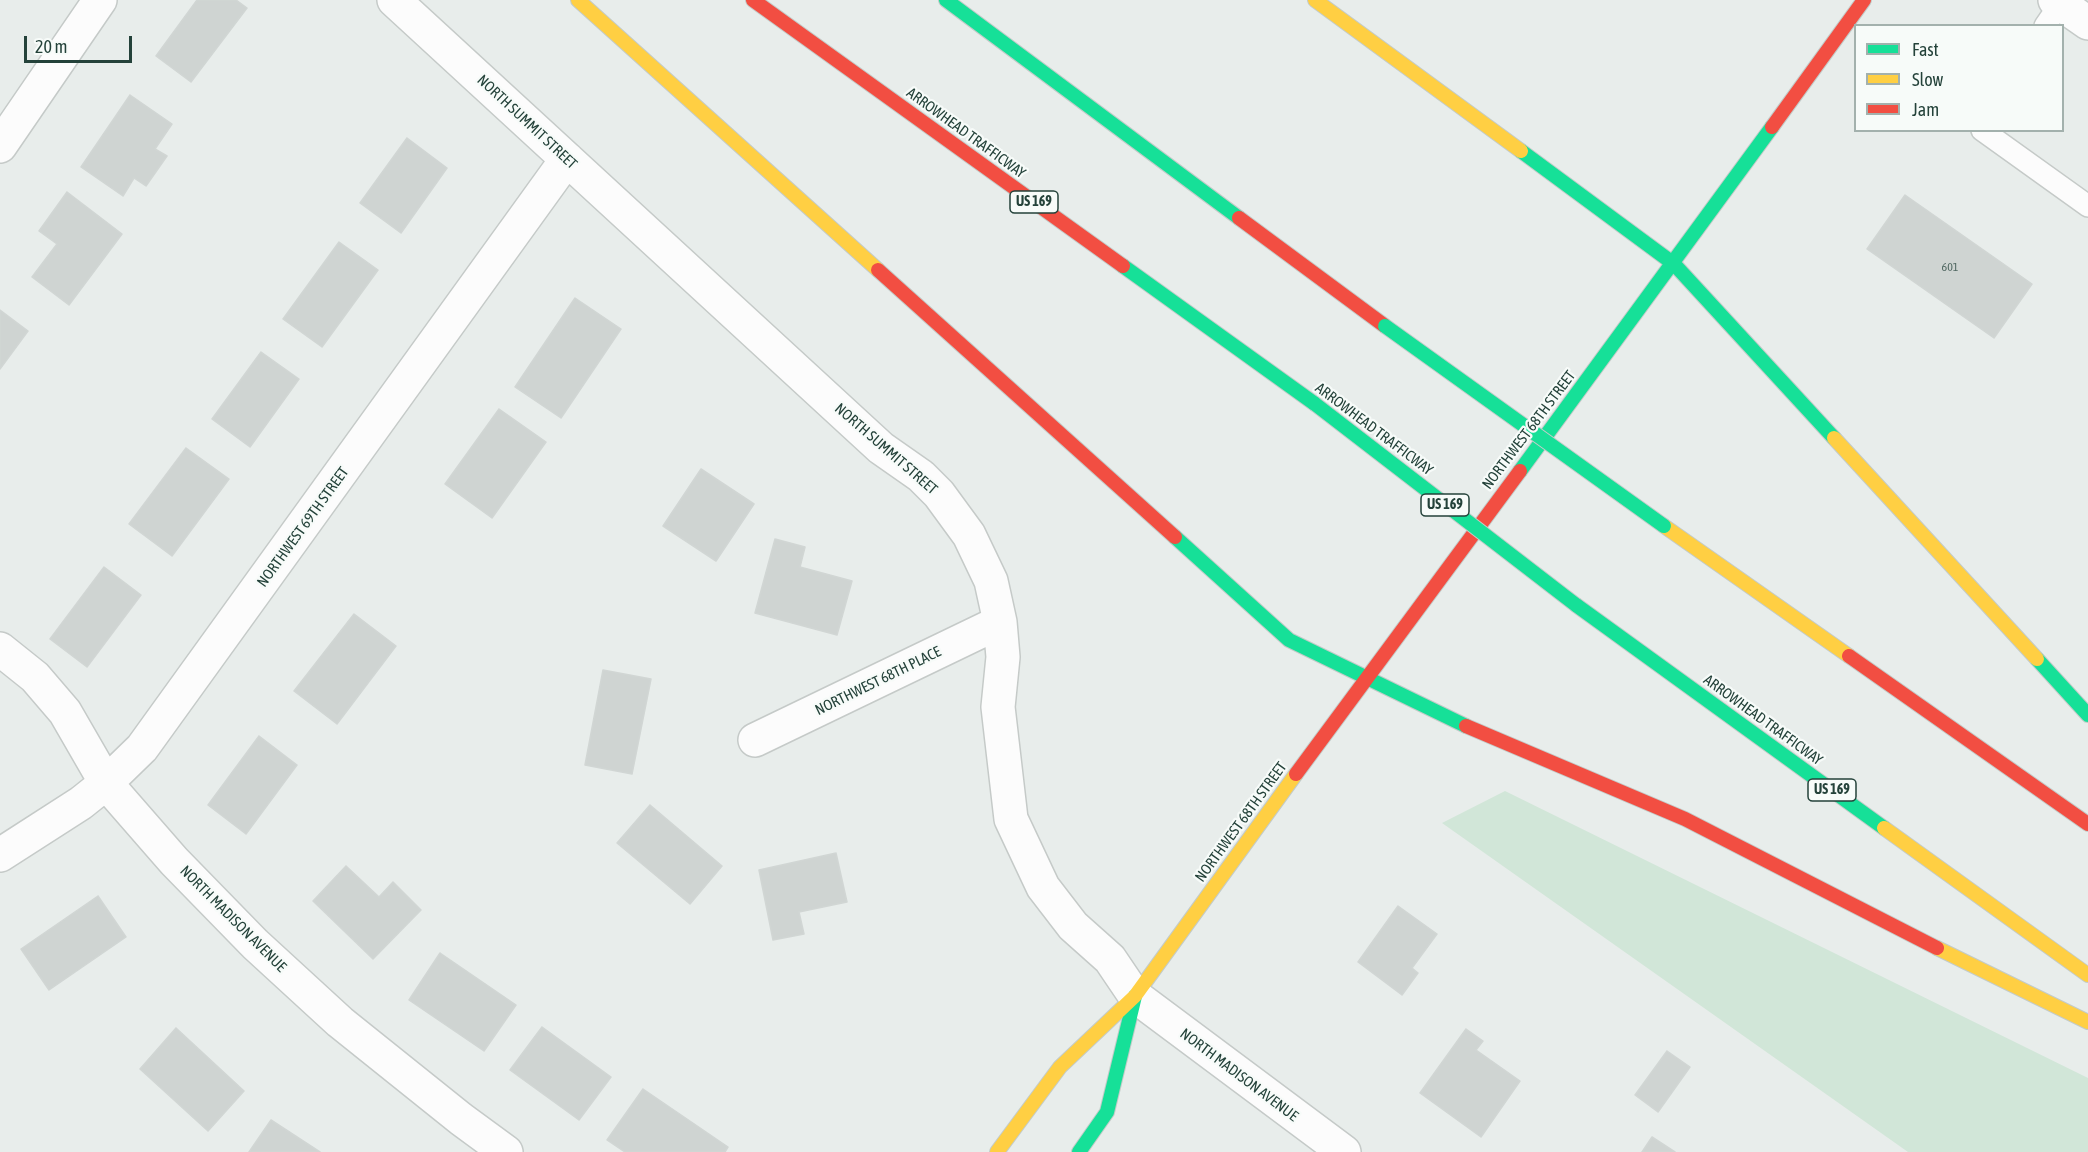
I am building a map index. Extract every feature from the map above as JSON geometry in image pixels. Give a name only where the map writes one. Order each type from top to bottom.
[{"type":"main road","points":[[578,0],[1289,640],[1365,679],[1512,747],[1685,819],[2019,990],[2088,1022]]},
{"type":"main road","name":"ARROWHEAD TRAFFICWAY","points":[[753,0],[1315,404],[1576,605],[2088,975]]},
{"type":"main road","points":[[946,0],[1385,326],[1664,526],[2088,824]]},
{"type":"main road","points":[[1315,0],[1674,264],[2088,715]]},
{"type":"main road","name":"NORTHWEST 68TH STREET","points":[[997,1152],[1060,1067],[1135,996],[1365,679],[1674,264],[1864,0]]},
{"type":"main road","name":"NORTHWEST 68TH STREET","points":[[1079,1152],[1107,1112],[1135,996]]},
{"type":"street","points":[[0,146],[100,0]]},
{"type":"street","name":"NORTH SUMMIT STREET","points":[[394,0],[873,440],[921,476],[939,494],[969,535],[990,582],[1000,622],[1003,657],[998,707],[1011,819],[1043,886],[1073,926],[1110,959],[1135,996]]},
{"type":"street","points":[[2054,10],[2088,23]]},
{"type":"street","name":"NORTHWEST 69TH STREET","points":[[0,855],[81,803],[106,783],[160,727],[567,159]]},
{"type":"street","name":"NORTHWEST 68TH PLACE","points":[[755,740],[1000,622]]},
{"type":"street","name":"NORTH MADISON AVENUE","points":[[0,649],[34,677],[65,712],[106,783],[174,861],[272,959],[340,1022],[506,1152]]},
{"type":"street","name":"NORTH MADISON AVENUE","points":[[1135,996],[1344,1152]]},
{"type":"lane","points":[[1985,132],[2088,206]]},
{"type":"green space","points":[[1505,791],[2088,1078],[2088,1152],[1908,1152],[1442,823]]},
{"type":"building","points":[[197,0],[236,0],[247,8],[191,82],[156,56]]},
{"type":"building","points":[[130,95],[172,124],[155,149],[167,156],[146,186],[134,178],[123,196],[81,167]]},
{"type":"building","points":[[407,138],[447,168],[401,233],[360,203]]},
{"type":"building","points":[[67,192],[122,234],[69,305],[32,277],[57,244],[39,231]]},
{"type":"building","points":[[1905,195],[2032,284],[1994,338],[1867,249]]},
{"type":"building","points":[[339,242],[378,270],[322,347],[283,319]]},
{"type":"building","points":[[575,298],[621,329],[561,418],[515,387]]},
{"type":"building","points":[[0,310],[28,331],[0,369]]},
{"type":"building","points":[[261,352],[299,379],[250,447],[212,419]]},
{"type":"building","points":[[499,409],[546,442],[492,518],[445,484]]},
{"type":"building","points":[[186,448],[229,479],[172,556],[129,524]]},
{"type":"building","points":[[701,469],[754,504],[716,561],[663,526]]},
{"type":"building","points":[[775,539],[805,547],[800,567],[852,581],[837,635],[755,613]]},
{"type":"building","points":[[104,567],[141,595],[87,667],[50,639]]},
{"type":"building","points":[[354,614],[396,646],[337,724],[294,691]]},
{"type":"building","points":[[603,670],[651,679],[632,774],[585,765]]},
{"type":"building","points":[[259,736],[297,765],[246,834],[208,805]]},
{"type":"building","points":[[650,805],[722,866],[690,904],[617,843]]},
{"type":"building","points":[[836,853],[847,902],[799,912],[804,934],[773,940],[759,870]]},
{"type":"building","points":[[346,866],[379,897],[393,882],[421,910],[373,959],[313,901]]},
{"type":"building","points":[[98,896],[126,937],[49,990],[21,949]]},
{"type":"building","points":[[1398,906],[1437,934],[1412,968],[1418,973],[1402,995],[1358,962]]},
{"type":"building","points":[[440,953],[516,1005],[484,1051],[409,1000]]},
{"type":"building","points":[[542,1027],[611,1077],[579,1120],[510,1070]]},
{"type":"building","points":[[176,1028],[244,1091],[208,1131],[140,1069]]},
{"type":"building","points":[[1466,1029],[1483,1041],[1476,1050],[1520,1081],[1481,1137],[1420,1093]]},
{"type":"building","points":[[1667,1051],[1690,1067],[1658,1112],[1635,1095]]},
{"type":"building","points":[[643,1089],[728,1147],[725,1152],[625,1152],[607,1140]]},
{"type":"building","points":[[271,1120],[320,1152],[249,1152]]},
{"type":"building","points":[[1652,1137],[1675,1152],[1642,1152]]},
{"type":"traffic: fast","points":[[946,0],[1239,218]]},
{"type":"traffic: fast","points":[[1520,471],[1772,127]]},
{"type":"traffic: fast","points":[[1521,151],[1674,264],[1834,438]]},
{"type":"traffic: fast","points":[[1123,266],[1315,404]]},
{"type":"traffic: fast","points":[[1385,326],[1664,526]]},
{"type":"traffic: fast","points":[[1315,404],[1576,605]]},
{"type":"traffic: fast","points":[[1175,537],[1289,640],[1466,726]]},
{"type":"traffic: fast","points":[[1576,605],[1884,828]]},
{"type":"traffic: fast","points":[[2037,659],[2088,715]]},
{"type":"traffic: fast","points":[[1079,1152],[1107,1112],[1135,996]]},
{"type":"traffic: slow","points":[[578,0],[878,270]]},
{"type":"traffic: slow","points":[[1315,0],[1521,151]]},
{"type":"traffic: slow","points":[[1834,438],[2037,659]]},
{"type":"traffic: slow","points":[[1664,526],[1849,656]]},
{"type":"traffic: slow","points":[[997,1152],[1060,1067],[1135,996],[1296,774]]},
{"type":"traffic: slow","points":[[1884,828],[2088,975]]},
{"type":"traffic: slow","points":[[1937,948],[2088,1022]]},
{"type":"traffic: jam","points":[[753,0],[1123,266]]},
{"type":"traffic: jam","points":[[1772,127],[1864,0]]},
{"type":"traffic: jam","points":[[1239,218],[1385,326]]},
{"type":"traffic: jam","points":[[878,270],[1175,537]]},
{"type":"traffic: jam","points":[[1296,774],[1520,471]]},
{"type":"traffic: jam","points":[[1849,656],[2088,824]]},
{"type":"traffic: jam","points":[[1466,726],[1685,819],[1937,948]]}]
